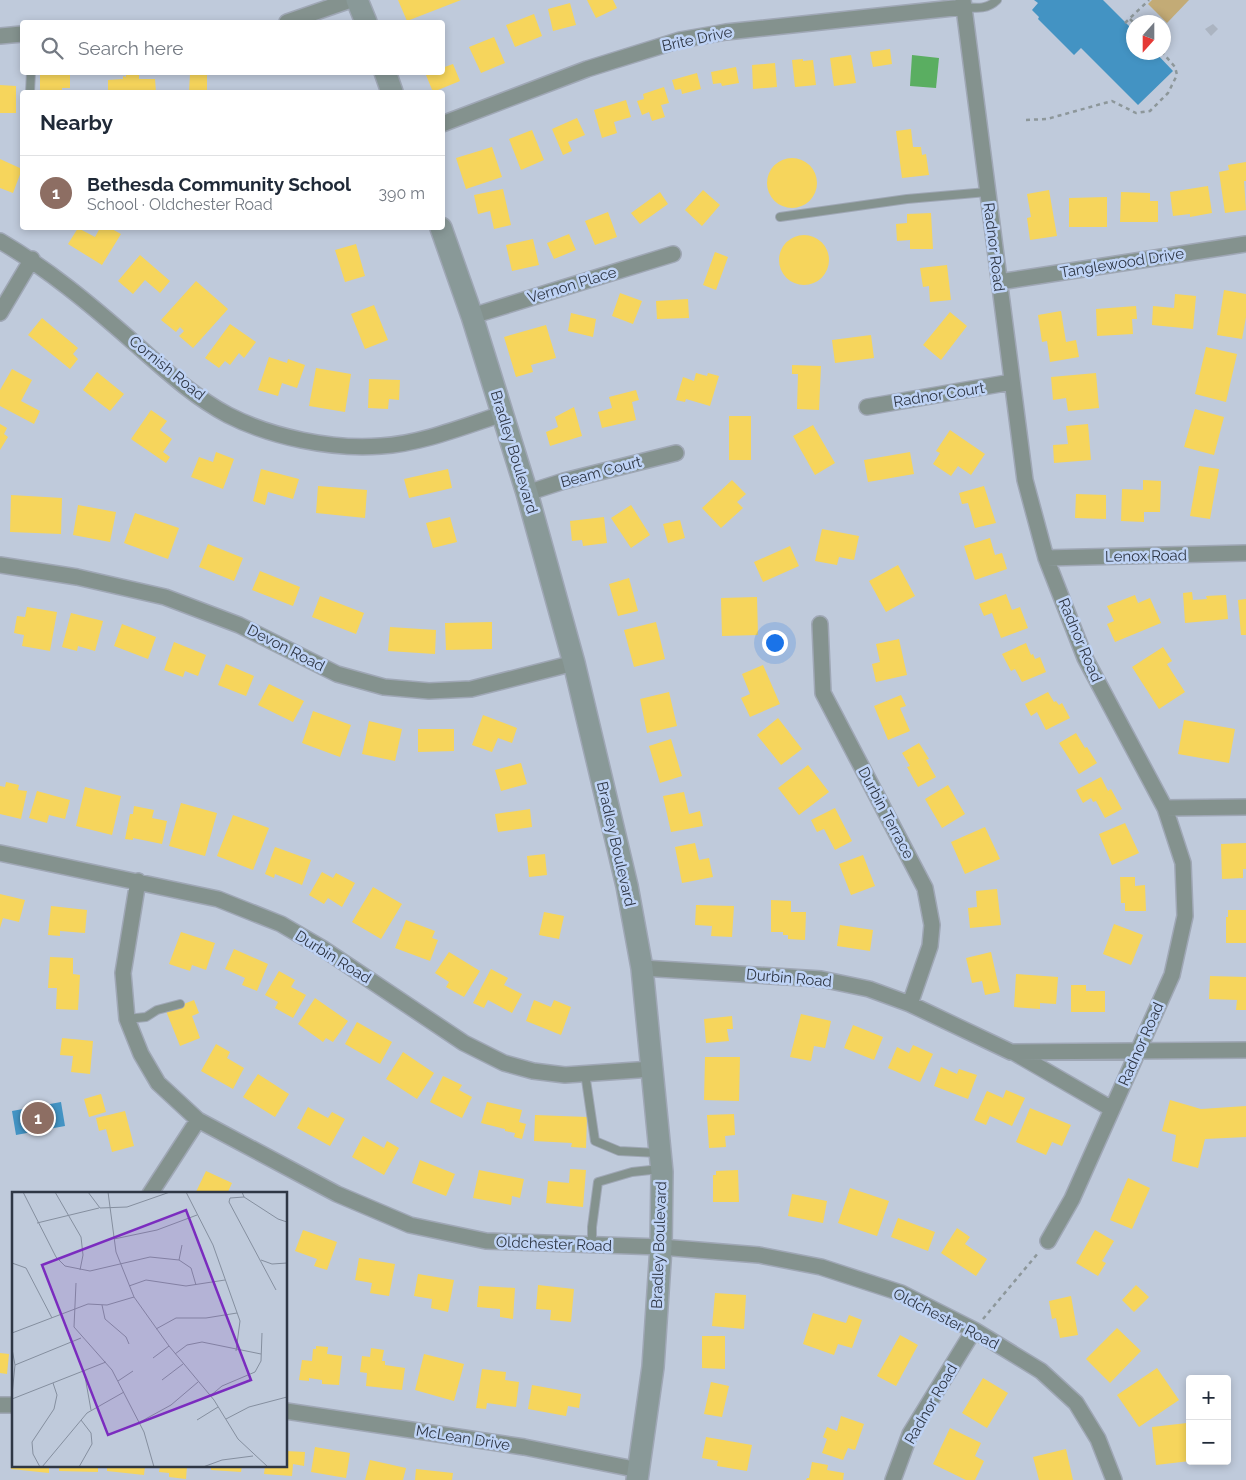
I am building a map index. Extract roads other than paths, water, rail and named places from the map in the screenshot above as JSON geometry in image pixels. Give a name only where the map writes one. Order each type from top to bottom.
[{"type":"main road","points":[[357,0],[365,20]]},
{"type":"main road","points":[[386,75],[391,90]]},
{"type":"main road","name":"Bradley Boulevard","points":[[442,230],[472,316],[527,493],[574,663],[627,886],[642,968],[661,1161],[661,1248],[653,1367],[638,1475]]},
{"type":"street","points":[[293,20],[351,0]]},
{"type":"street","name":"Brite Drive","points":[[445,123],[587,69],[680,40],[726,32],[963,4]]},
{"type":"street","name":"Radnor Road","points":[[963,4],[1025,480],[1046,558],[1085,658],[1165,808],[1183,864],[1185,916],[1172,975],[1072,1199],[1048,1241]]},
{"type":"street","points":[[0,36],[20,34]]},
{"type":"street","name":"Cornish Road","points":[[0,240],[32,259],[87,301],[189,390],[227,414],[259,429],[324,444],[382,446],[428,438],[502,414]]},
{"type":"street","name":"Tanglewood Drive","points":[[998,282],[1246,244]]},
{"type":"street","name":"Vernon Place","points":[[472,316],[673,254]]},
{"type":"street","points":[[0,313],[32,259]]},
{"type":"street","name":"Radnor Court","points":[[867,407],[1012,382]]},
{"type":"street","name":"Beam Court","points":[[527,493],[564,481],[676,453]]},
{"type":"street","name":"Lenox Road","points":[[1046,558],[1245,549]]},
{"type":"street","name":"Devon Road","points":[[0,565],[77,578],[164,597],[239,625],[337,674],[384,688],[429,691],[471,689],[574,663]]},
{"type":"street","name":"Durbin Terrace","points":[[820,624],[823,693],[926,888],[932,925],[930,946],[910,1004]]},
{"type":"street","points":[[1165,808],[1246,806]]},
{"type":"street","name":"Durbin Road","points":[[0,854],[218,899],[281,924],[322,948],[464,1043],[504,1063],[533,1072],[564,1075],[652,1069]]},
{"type":"street","name":"Oldchester Road","points":[[138,881],[123,973],[127,1019],[141,1054],[158,1083],[198,1120],[337,1194],[410,1225],[486,1241],[661,1248],[760,1255],[821,1267],[901,1293],[974,1330],[1041,1371],[1076,1403],[1098,1439],[1114,1480]]},
{"type":"street","name":"Durbin Road","points":[[642,968],[821,979],[869,989],[910,1004],[1011,1052],[1112,1109]]},
{"type":"street","name":"Durbin Road","points":[[1011,1052],[1246,1050]]},
{"type":"street","points":[[151,1192],[198,1120]]},
{"type":"street","name":"Radnor Road","points":[[893,1480],[910,1434],[974,1330]]},
{"type":"street","name":"McLean Drive","points":[[288,1411],[524,1447],[638,1475]]},
{"type":"lane","points":[[963,4],[980,9],[997,0]]},
{"type":"lane","points":[[30,90],[31,75]]},
{"type":"lane","points":[[780,217],[906,199],[987,192]]},
{"type":"lane","points":[[127,1019],[146,1016],[157,1010],[180,1004]]},
{"type":"lane","points":[[585,1073],[595,1141],[618,1151],[661,1161]]},
{"type":"lane","points":[[592,1245],[592,1227],[598,1182],[661,1161]]},
{"type":"place","name":"Bethesda Community School","points":[[38,1118]]}]
